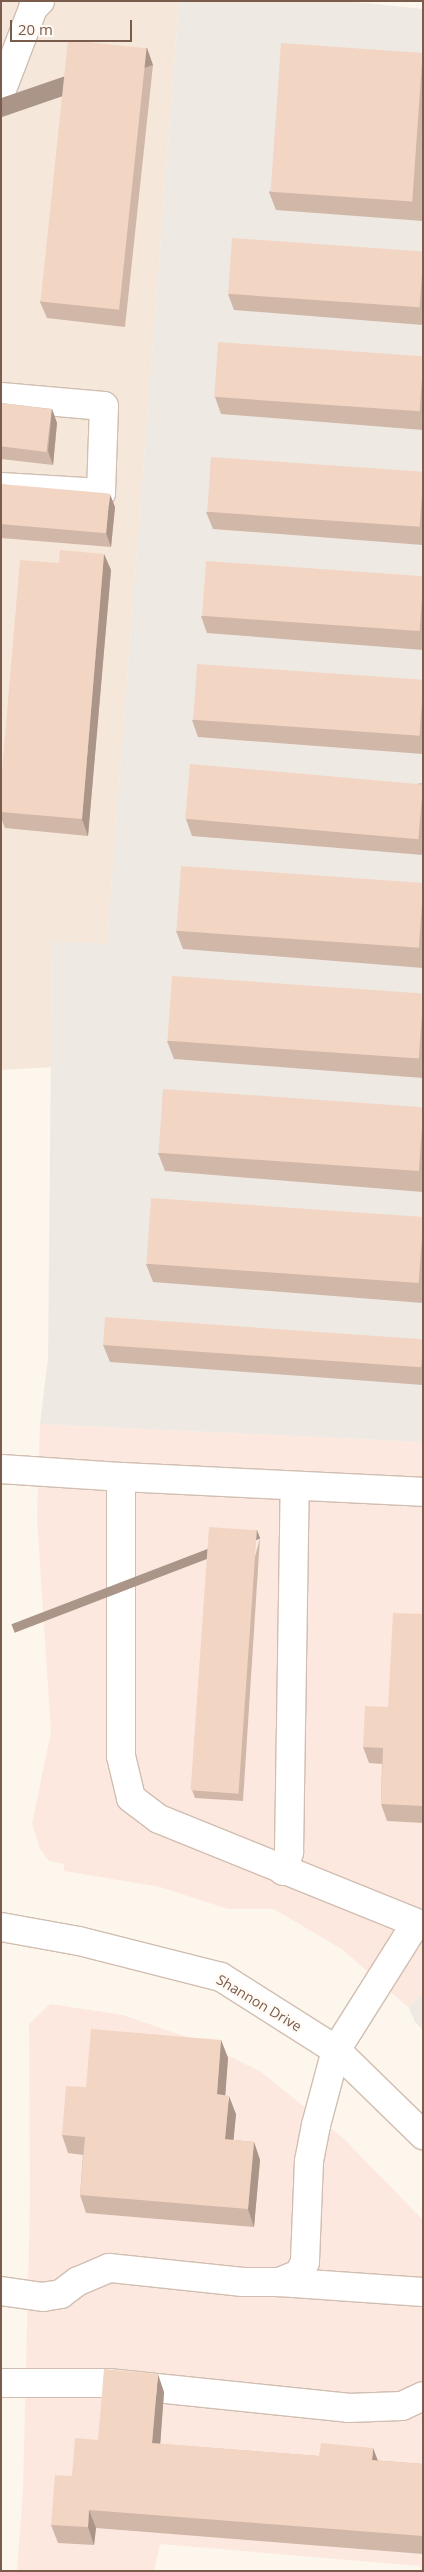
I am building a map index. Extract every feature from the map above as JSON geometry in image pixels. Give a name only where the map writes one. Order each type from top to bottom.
[{"type":"street","points":[[1,92],[33,8],[40,1]]},
{"type":"street","points":[[1,397],[104,406],[100,492],[1,487]]},
{"type":"street","points":[[1,1469],[423,1492]]},
{"type":"street","points":[[121,1477],[122,1756],[131,1798],[159,1819],[283,1871],[419,1923],[336,2050],[316,2125],[309,2162],[305,2262],[299,2274],[279,2282]]},
{"type":"street","points":[[283,1871],[289,1852],[295,1486]]},
{"type":"street","name":"Shannon Drive","points":[[1,1927],[79,1941],[221,1977],[336,2050],[423,2135]]},
{"type":"street","points":[[1,2291],[43,2297],[61,2294],[78,2281],[109,2268],[243,2282],[279,2282],[423,2292]]},
{"type":"street","points":[[1,2383],[108,2383],[348,2408],[416,2403]]},
{"type":"shaded area","points":[[1,1],[179,1],[107,945],[52,941],[51,1067],[1,1070]]},
{"type":"shaded area","points":[[179,1],[345,1],[423,9],[423,1442],[40,1424],[48,1358],[52,941],[107,944]]},
{"type":"shaded area","points":[[40,1424],[423,1442],[423,1995],[417,1998],[409,2008],[343,1950],[274,1909],[228,1909],[160,1887],[64,1871],[64,1864],[49,1861],[40,1849],[32,1824],[51,1732],[37,1519]]},
{"type":"shaded area","points":[[423,1995],[423,2030],[415,2022],[409,2008],[417,1998]]},
{"type":"shaded area","points":[[50,2004],[123,2015],[201,2042],[261,2072],[343,2138],[423,2220],[423,2571],[420,2571],[420,2566],[160,2544],[154,2571],[17,2571],[23,2491],[30,2202],[29,2024]]},
{"type":"building","points":[[68,40],[147,48],[119,310],[41,302]]},
{"type":"building","points":[[281,43],[423,53],[412,202],[271,192]]},
{"type":"building","points":[[232,238],[423,251],[420,307],[228,294]]},
{"type":"building","points":[[218,342],[423,356],[420,411],[214,397]]},
{"type":"building","points":[[1,403],[52,409],[46,452],[1,446]]},
{"type":"building","points":[[211,457],[423,472],[420,527],[207,512]]},
{"type":"building","points":[[1,484],[110,493],[106,533],[1,524]]},
{"type":"building","points":[[60,550],[104,554],[82,819],[1,812],[1,783],[20,560],[59,563]]},
{"type":"building","points":[[206,561],[423,576],[420,631],[202,616]]},
{"type":"building","points":[[197,664],[423,680],[420,736],[193,720]]},
{"type":"building","points":[[190,764],[423,784],[418,839],[185,819]]},
{"type":"building","points":[[181,866],[423,883],[419,948],[176,931]]},
{"type":"building","points":[[172,976],[423,994],[419,1058],[167,1041]]},
{"type":"building","points":[[163,1089],[423,1107],[419,1171],[159,1153]]},
{"type":"building","points":[[151,1198],[423,1217],[419,1283],[146,1264]]},
{"type":"building","points":[[105,1317],[423,1339],[421,1367],[103,1345]]},
{"type":"building","points":[[209,1527],[257,1530],[238,1794],[191,1790]]},
{"type":"building","points":[[393,1613],[423,1614],[423,1806],[381,1804],[383,1748],[363,1747],[365,1706],[388,1707]]},
{"type":"building","points":[[91,2029],[221,2040],[217,2094],[229,2096],[225,2139],[254,2142],[248,2209],[80,2195],[85,2137],[62,2135],[66,2086],[86,2087]]},
{"type":"building","points":[[104,2369],[158,2374],[152,2443],[319,2456],[321,2443],[373,2448],[372,2460],[423,2464],[423,2536],[89,2510],[88,2527],[51,2525],[55,2475],[72,2476],[75,2438],[98,2440]]}]
